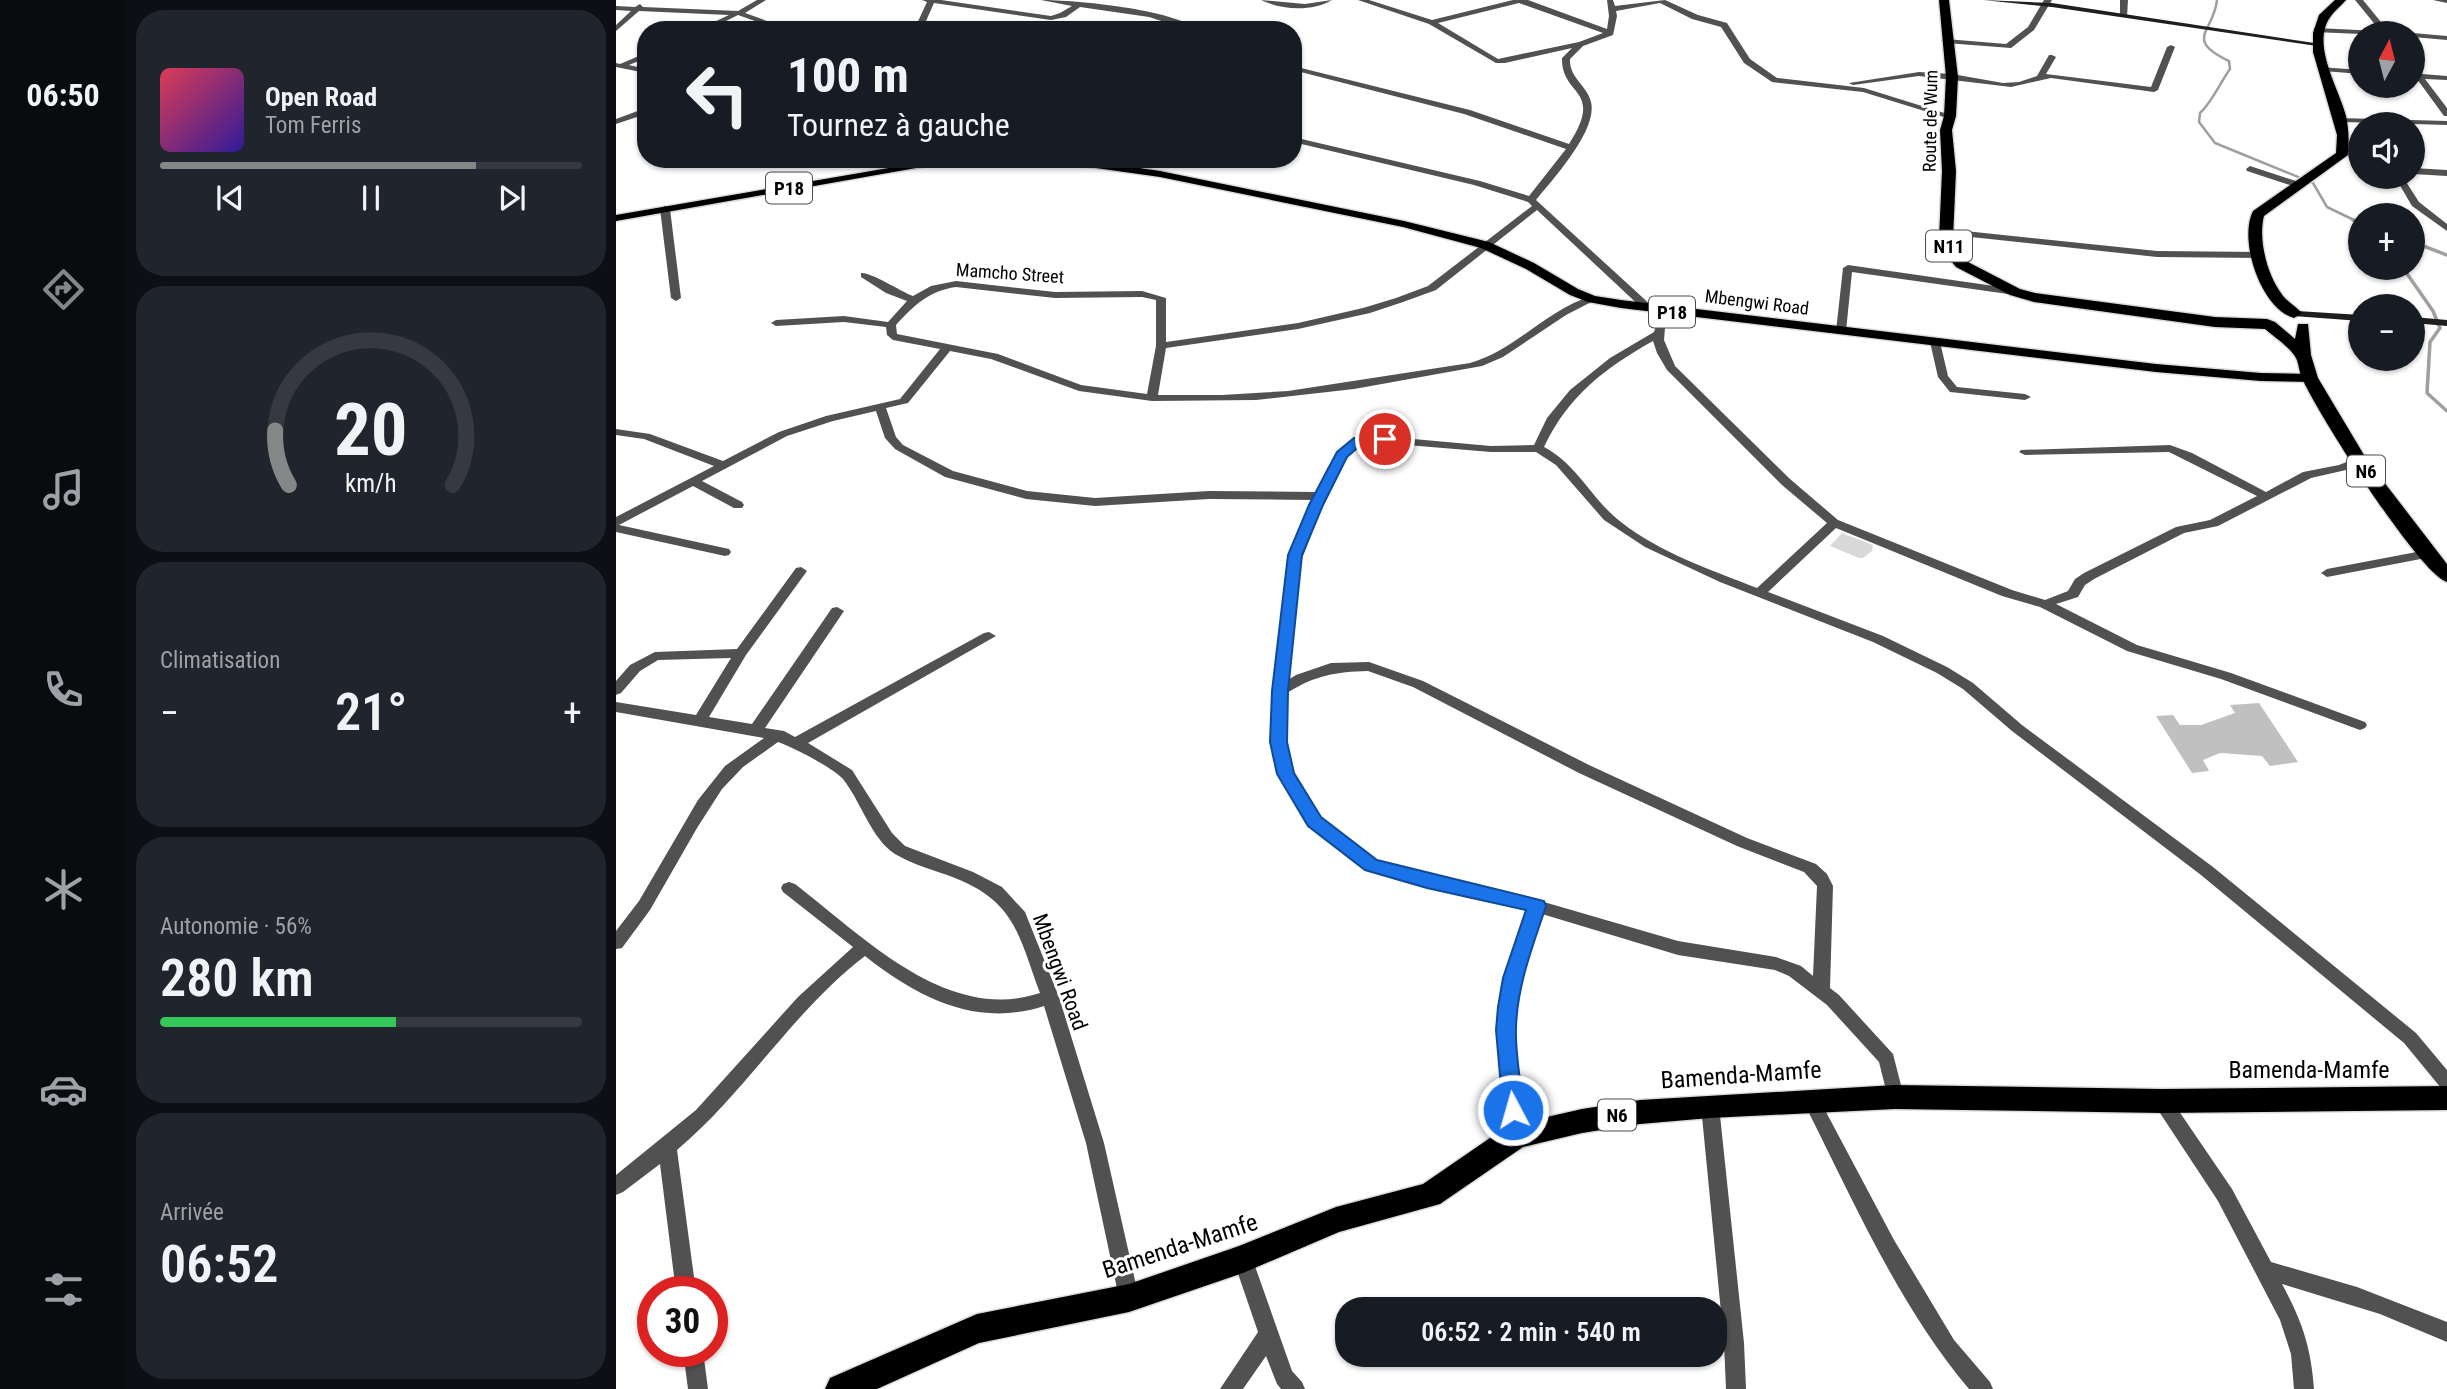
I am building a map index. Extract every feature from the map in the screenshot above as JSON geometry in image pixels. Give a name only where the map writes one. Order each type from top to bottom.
[{"type":"highway","name":"Route de Wum","points":[[1944,0],[1946,41],[1952,76],[1950,116],[1945,130],[1949,171],[1946,232],[1953,255],[1961,264],[2015,292],[2079,305],[2237,325],[2266,319]]},
{"type":"highway","points":[[2266,319],[2285,330],[2300,320],[2271,290],[2254,233],[2258,214],[2342,155],[2345,137],[2343,120],[2323,69],[2317,44],[2317,30],[2329,9],[2340,0]]},
{"type":"highway","points":[[2266,319],[2271,290]]},
{"type":"highway","points":[[2266,319],[2303,355]]},
{"type":"highway","name":"N6","points":[[2300,320],[2303,355],[2310,378],[2359,461],[2427,554],[2447,576]]},
{"type":"highway","name":"Bamenda-Mamfe","points":[[841,1389],[977,1329],[1129,1298],[1243,1259],[1336,1220],[1430,1195],[1516,1136],[1582,1121],[1640,1112],[1710,1106],[1895,1097],[2162,1101],[2447,1098]]},
{"type":"main road","points":[[1987,0],[2047,2],[2317,44]]},
{"type":"main road","name":"P18","points":[[616,218],[902,168]]},
{"type":"main road","name":"Mbengwi Road","points":[[1117,168],[1351,211],[1485,245],[1592,299],[1649,309],[2156,368],[2261,377],[2310,378]]},
{"type":"main road","points":[[2300,320],[2318,325],[2348,317]]},
{"type":"main road","points":[[2425,321],[2447,323]]},
{"type":"street","points":[[616,29],[646,0]]},
{"type":"street","points":[[721,21],[762,0]]},
{"type":"street","points":[[1045,0],[1172,21]]},
{"type":"street","points":[[1265,0],[1300,7],[1328,0]]},
{"type":"street","points":[[1362,0],[1432,22],[1496,61],[1580,44],[1610,33]]},
{"type":"street","points":[[1432,22],[1520,0],[1610,33]]},
{"type":"street","points":[[2124,0],[2124,15]]},
{"type":"street","points":[[2359,0],[2376,21]]},
{"type":"street","points":[[2437,0],[2446,2]]},
{"type":"street","points":[[921,21],[928,1],[1051,18],[1063,15],[1080,4]]},
{"type":"street","points":[[1610,33],[1611,4],[1664,2],[1695,17],[1724,25],[1747,61],[1766,75],[1781,81],[1834,85],[1897,98],[1950,116]]},
{"type":"street","points":[[1946,41],[2008,46],[2031,28],[2047,2]]},
{"type":"street","points":[[616,8],[739,13],[762,21]]},
{"type":"street","points":[[2317,30],[2348,32]]},
{"type":"street","points":[[2426,37],[2447,38]]},
{"type":"street","points":[[1161,346],[1294,326],[1369,309],[1432,288],[1534,202],[1571,148],[1587,117],[1588,103],[1565,63],[1566,58],[1580,44]]},
{"type":"street","points":[[1834,85],[1919,74],[2010,85],[2041,76],[2154,90],[2171,47]]},
{"type":"street","points":[[2041,76],[2052,57]]},
{"type":"street","points":[[619,66],[637,59]]},
{"type":"street","points":[[619,66],[637,69]]},
{"type":"street","points":[[2323,69],[2348,71]]},
{"type":"street","points":[[1302,70],[1467,112],[1515,126],[1571,148]]},
{"type":"street","points":[[2426,77],[2447,78]]},
{"type":"street","points":[[2426,88],[2447,114]]},
{"type":"street","points":[[616,122],[637,114]]},
{"type":"street","points":[[2343,120],[2348,120]]},
{"type":"street","points":[[2425,123],[2447,123]]},
{"type":"street","points":[[1302,141],[1477,183],[1534,202],[1649,309]]},
{"type":"street","points":[[2250,169],[2304,182]]},
{"type":"street","points":[[2425,172],[2447,173]]},
{"type":"street","points":[[2406,189],[2415,204],[2447,228]]},
{"type":"street","points":[[665,209],[676,298]]},
{"type":"street","points":[[1946,232],[2157,254],[2260,255]]},
{"type":"street","points":[[1841,331],[1849,268],[2015,292]]},
{"type":"street","points":[[864,275],[890,291],[912,300]]},
{"type":"street","name":"Mamcho Street","points":[[891,325],[912,300],[934,288],[956,285],[1055,295],[1155,295],[1161,298],[1162,302],[1159,320],[1161,346],[1152,398]]},
{"type":"street","points":[[776,323],[844,319],[891,325],[892,335],[897,338],[948,345],[994,356],[1079,388],[1152,398],[1225,400],[1328,392],[1472,365],[1496,356],[1567,308],[1592,299]]},
{"type":"street","points":[[1538,447],[1553,418],[1567,401],[1605,368],[1657,334],[1666,311]]},
{"type":"street","points":[[1657,334],[1663,357],[1671,368],[1786,482],[1834,523],[1994,588],[2045,604],[2132,648],[2226,676],[2360,726]]},
{"type":"street","points":[[1935,342],[1942,377],[1954,390],[2025,397]]},
{"type":"street","points":[[616,522],[622,512],[693,481],[764,442],[806,425],[906,399],[948,345]]},
{"type":"street","points":[[880,407],[891,438],[899,447],[949,474],[1026,495],[1095,502],[1209,495],[1320,495]]},
{"type":"street","points":[[616,432],[646,436],[723,465]]},
{"type":"street","points":[[1895,1097],[1887,1059],[1821,990],[1795,971],[1776,964],[1678,948],[1537,906],[1427,881],[1371,865],[1315,822],[1285,774],[1279,742],[1280,691],[1292,569],[1320,495],[1341,455],[1358,441],[1368,438],[1491,449],[1538,447],[1550,453],[1602,512],[1620,527],[1673,555],[1759,593],[1878,639],[1921,659],[1968,686],[2017,728],[2207,871],[2410,1038],[2447,1083]]},
{"type":"street","points":[[2025,452],[2170,448],[2267,497]]},
{"type":"street","points":[[2045,604],[2073,593],[2080,582],[2089,576],[2180,530],[2214,523],[2307,475],[2342,468],[2359,461]]},
{"type":"street","points":[[693,481],[738,505]]},
{"type":"street","points":[[1759,593],[1834,523]]},
{"type":"street","points":[[616,528],[725,552]]},
{"type":"street","points":[[2327,573],[2427,554]]},
{"type":"street","points":[[701,719],[741,653],[801,571]]},
{"type":"street","points":[[756,730],[837,611]]},
{"type":"street","points":[[797,743],[853,708],[934,668],[989,636]]},
{"type":"street","points":[[616,690],[635,668],[655,656],[741,653]]},
{"type":"street","points":[[1280,691],[1301,678],[1331,668],[1369,666],[1418,684],[1584,769],[1742,842],[1810,868],[1821,877],[1825,886],[1821,990]]},
{"type":"street","name":"Mbengwi Road","points":[[616,708],[701,719],[779,735],[797,743],[847,774],[887,837],[900,850],[967,876],[996,891],[1019,916],[1050,997],[1095,1143],[1129,1298]]},
{"type":"street","points":[[616,943],[656,891],[718,785],[747,757],[779,735]]},
{"type":"street","points":[[789,888],[892,970],[927,989],[981,1007],[1014,1007],[1050,997]]},
{"type":"street","points":[[1516,1136],[1507,1019],[1513,978],[1537,906]]},
{"type":"street","points":[[616,1186],[667,1148],[715,1103],[813,991],[842,963],[865,947]]},
{"type":"street","points":[[1811,1100],[1887,1246],[1947,1347],[1983,1389]]},
{"type":"street","points":[[2162,1101],[2225,1195],[2289,1317],[2301,1354],[2304,1389]]},
{"type":"street","points":[[1710,1106],[1734,1343],[1736,1389]]},
{"type":"street","points":[[667,1148],[683,1276]]},
{"type":"street","points":[[1243,1259],[1284,1377],[1295,1389]]},
{"type":"street","points":[[2264,1270],[2325,1286],[2407,1313],[2447,1332]]},
{"type":"street","points":[[1230,1389],[1268,1336]]},
{"type":"street","points":[[695,1367],[698,1389]]},
{"type":"shaded area","points":[[1842,533],[1873,545],[1872,551],[1859,558],[1830,546]]},
{"type":"building","points":[[2259,703],[2298,762],[2270,766],[2262,756],[2220,753],[2203,760],[2209,771],[2192,773],[2156,716],[2173,715],[2180,725],[2201,725],[2235,713],[2230,705]]},
{"type":"waterway","points":[[2217,0],[2204,40],[2207,47],[2229,61],[2230,69],[2200,113],[2199,122],[2215,143],[2313,183],[2327,207],[2348,217]]},
{"type":"waterway","points":[[2425,247],[2447,255]]},
{"type":"waterway","points":[[2411,280],[2433,311],[2440,328],[2430,342],[2427,393],[2447,411]]},
{"type":"route","points":[[1385,439],[1368,438],[1358,441],[1341,455],[1295,555],[1280,691],[1279,742],[1285,774],[1315,822],[1371,865],[1427,881],[1537,906],[1513,978],[1508,1007],[1506,1030],[1513,1110]]}]
